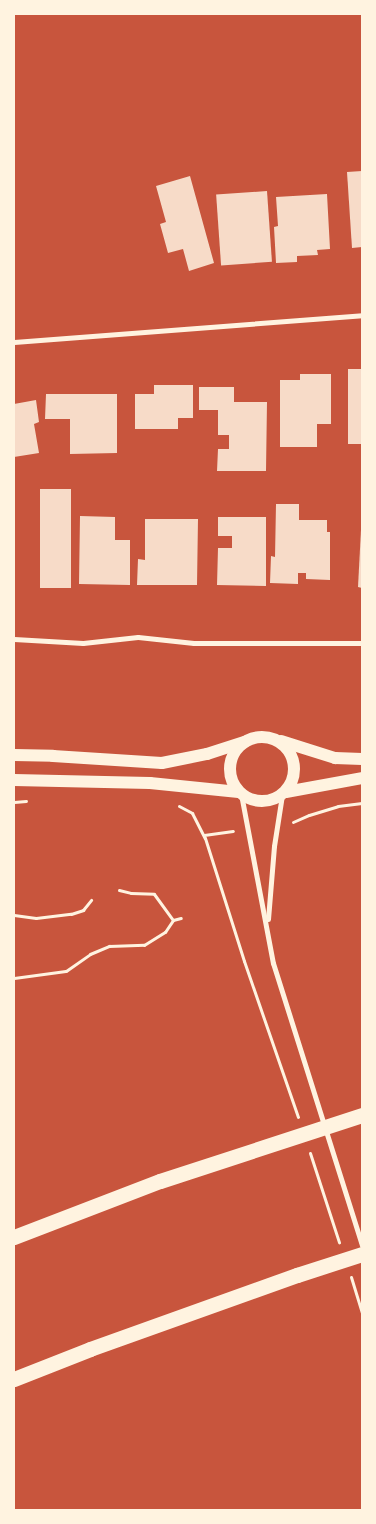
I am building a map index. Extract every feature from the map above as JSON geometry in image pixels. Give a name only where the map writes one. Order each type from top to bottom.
[{"type":"highway","points":[[14,1237],[160,1182],[362,1115]]},
{"type":"highway","points":[[14,1379],[90,1349],[296,1275],[362,1254]]},
{"type":"main road","points":[[14,755],[70,756],[162,763],[208,754],[253,738],[272,738],[335,758],[362,759]]},
{"type":"main road","points":[[272,738],[282,742],[289,750],[294,761],[292,782],[284,793]]},
{"type":"main road","points":[[240,793],[233,784],[230,765],[237,748],[244,742]]},
{"type":"main road","points":[[14,780],[150,783],[240,793],[262,802],[284,793],[362,778]]},
{"type":"street","points":[[14,342],[362,315]]},
{"type":"street","points":[[14,639],[83,643],[138,637],[194,643],[362,642]]},
{"type":"street","points":[[240,793],[267,924],[273,963],[362,1246]]},
{"type":"street","points":[[267,924],[274,846],[284,793]]},
{"type":"path","points":[[14,802],[32,799]]},
{"type":"path","points":[[176,805],[192,813],[204,835],[244,961],[300,1123]]},
{"type":"path","points":[[118,890],[130,893],[154,894],[173,920]]},
{"type":"path","points":[[14,915],[36,918],[71,914],[83,910],[91,900]]},
{"type":"path","points":[[14,978],[66,971],[95,951],[109,946],[144,945],[165,932],[173,920],[181,918]]},
{"type":"path","points":[[309,1151],[340,1246]]},
{"type":"path","points":[[350,1274],[362,1312]]},
{"type":"building","points":[[362,171],[362,247],[352,248],[347,172]]},
{"type":"building","points":[[190,176],[214,263],[189,271],[183,249],[168,253],[160,224],[166,222],[156,186]]},
{"type":"building","points":[[267,191],[272,262],[221,265],[216,195]]},
{"type":"building","points":[[327,194],[330,249],[317,250],[318,255],[297,256],[297,262],[276,263],[274,227],[278,226],[276,197]]},
{"type":"building","points":[[348,369],[362,369],[362,444],[348,444]]},
{"type":"building","points":[[300,374],[331,374],[331,424],[317,424],[317,447],[280,447],[280,380],[300,380]]},
{"type":"building","points":[[154,385],[193,385],[193,418],[178,418],[178,429],[135,429],[135,394],[154,394]]},
{"type":"building","points":[[199,387],[234,387],[234,402],[267,402],[266,471],[217,471],[218,449],[229,449],[229,435],[218,435],[218,410],[199,410]]},
{"type":"building","points":[[46,394],[117,394],[117,453],[70,454],[70,419],[45,419]]},
{"type":"building","points":[[36,400],[39,422],[34,424],[39,453],[14,457],[14,404]]},
{"type":"building","points":[[40,489],[71,489],[71,588],[40,588]]},
{"type":"building","points":[[276,504],[299,504],[299,520],[327,520],[327,532],[330,532],[330,580],[306,579],[306,573],[298,573],[298,584],[270,583],[271,556],[275,557]]},
{"type":"building","points":[[80,516],[115,517],[115,540],[130,540],[130,585],[79,584]]},
{"type":"building","points":[[218,517],[266,517],[266,586],[217,585],[218,548],[232,548],[232,536],[218,536]]},
{"type":"building","points":[[145,519],[198,519],[197,585],[137,585],[138,559],[145,560]]},
{"type":"building","points":[[362,530],[362,588],[358,587]]}]
